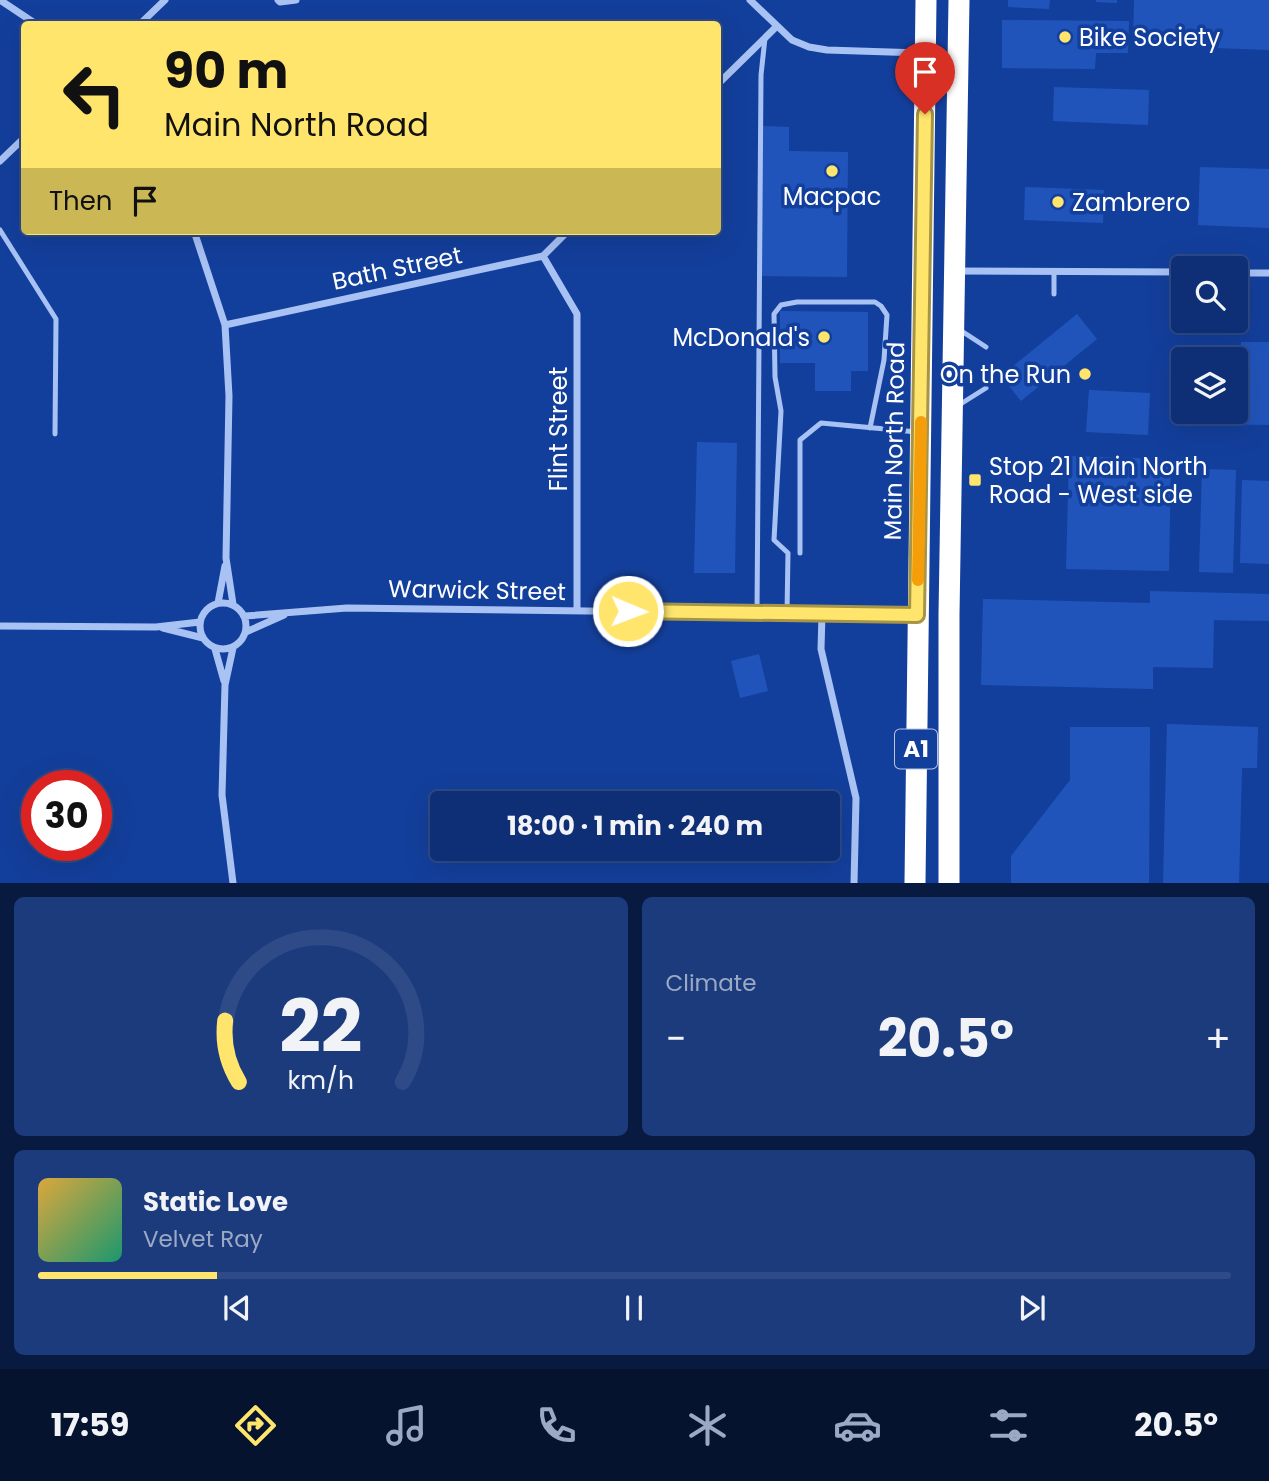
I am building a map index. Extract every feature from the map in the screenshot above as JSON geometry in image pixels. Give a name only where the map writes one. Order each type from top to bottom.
[{"type":"highway","name":"Main North Road","points":[[915,883],[926,0]]},
{"type":"highway","name":"A1","points":[[949,883],[949,615],[959,0]]},
{"type":"highway","points":[[926,53],[959,53]]},
{"type":"highway","points":[[922,271],[955,271]]},
{"type":"highway","points":[[917,615],[949,615]]},
{"type":"street","points":[[0,0],[32,21]]},
{"type":"street","points":[[143,21],[165,0]]},
{"type":"street","points":[[278,0],[296,0]]},
{"type":"street","points":[[750,0],[757,4],[776,27],[793,40],[809,47],[926,53]]},
{"type":"street","points":[[721,82],[776,27]]},
{"type":"street","points":[[0,161],[21,141]]},
{"type":"street","points":[[195,235],[225,325],[229,396],[226,558],[218,603]]},
{"type":"street","points":[[543,256],[565,235]]},
{"type":"street","name":"Bath Street","points":[[225,325],[543,256]]},
{"type":"street","name":"Flint Street","points":[[543,256],[577,314],[577,611]]},
{"type":"street","points":[[955,271],[1171,272]]},
{"type":"street","points":[[1248,273],[1269,273]]},
{"type":"street","points":[[226,558],[233,604]]},
{"type":"street","points":[[218,603],[233,604],[245,616],[246,632],[233,648],[215,649],[203,638],[200,630],[203,614],[218,603]]},
{"type":"street","name":"Warwick Street","points":[[245,616],[347,608],[917,615]]},
{"type":"street","name":"Warwick Street","points":[[246,632],[288,613]]},
{"type":"street","points":[[822,614],[821,649],[856,798],[854,883]]},
{"type":"street","points":[[0,626],[156,626],[200,622]]},
{"type":"street","points":[[156,626],[203,638]]},
{"type":"street","points":[[232,880],[222,795],[225,685],[233,648]]},
{"type":"street","points":[[215,649],[225,685]]},
{"type":"lane","points":[[757,613],[761,75],[765,38]]},
{"type":"lane","points":[[0,230],[56,319],[55,434]]},
{"type":"lane","points":[[1054,271],[1054,294]]},
{"type":"lane","points":[[788,613],[788,553],[774,540],[781,411],[775,377],[774,314],[781,305],[797,302],[875,302],[881,306],[887,315],[884,360],[870,428]]},
{"type":"lane","points":[[954,326],[986,347]]},
{"type":"lane","points":[[953,409],[986,388]]},
{"type":"lane","points":[[800,553],[800,440],[821,423],[920,432]]},
{"type":"building","points":[[1008,0],[1050,0],[1049,9],[1008,7]]},
{"type":"building","points":[[1117,0],[1117,3],[1096,2]]},
{"type":"building","points":[[1134,0],[1269,0],[1269,50],[1133,45]]},
{"type":"building","name":"Bike Society","points":[[1002,20],[1129,21],[1128,53],[1096,53],[1095,69],[1002,68]]},
{"type":"building","points":[[1054,87],[1149,90],[1148,125],[1053,121]]},
{"type":"building","points":[[762,126],[789,127],[789,151],[848,152],[847,277],[760,276]]},
{"type":"building","points":[[1200,167],[1269,169],[1269,228],[1198,225]]},
{"type":"building","points":[[1025,187],[1104,190],[1103,223],[1024,220]]},
{"type":"building","name":"McDonald's","points":[[780,311],[868,312],[868,371],[851,371],[851,391],[815,391],[815,363],[780,363]]},
{"type":"building","points":[[1077,314],[1097,339],[1021,401],[1001,376]]},
{"type":"building","points":[[1241,342],[1269,342],[1269,425],[1201,424],[1248,424],[1248,347],[1240,347]]},
{"type":"building","points":[[1089,390],[1150,393],[1148,435],[1086,432]]},
{"type":"building","points":[[697,442],[737,443],[735,573],[694,573]]},
{"type":"building","points":[[1069,456],[1171,459],[1169,571],[1066,569]]},
{"type":"building","points":[[1202,469],[1236,470],[1233,573],[1199,572]]},
{"type":"building","points":[[1242,480],[1269,481],[1269,564],[1240,563]]},
{"type":"building","points":[[1150,591],[1269,594],[1269,621],[1214,620],[1213,668],[1153,667],[1153,689],[981,685],[983,599],[1150,603]]},
{"type":"building","points":[[759,654],[768,691],[740,698],[731,661]]},
{"type":"building","points":[[1167,724],[1258,727],[1257,768],[1242,768],[1239,883],[1163,883]]},
{"type":"building","points":[[1070,727],[1150,727],[1149,883],[1011,883],[1011,856],[1070,780]]},
{"type":"slow traffic","points":[[918,580],[921,422]]},
{"type":"place","name":"Bike Society","points":[[1065,37]]},
{"type":"place","name":"Macpac","points":[[832,171]]},
{"type":"place","name":"Zambrero","points":[[1058,202]]},
{"type":"place","name":"McDonald's","points":[[824,337]]},
{"type":"place","name":"On the Run","points":[[1085,374]]},
{"type":"place","name":"Stop 21 Main North Road - West side","points":[[975,480]]},
{"type":"route","points":[[628,611],[917,615],[925,114]]}]
